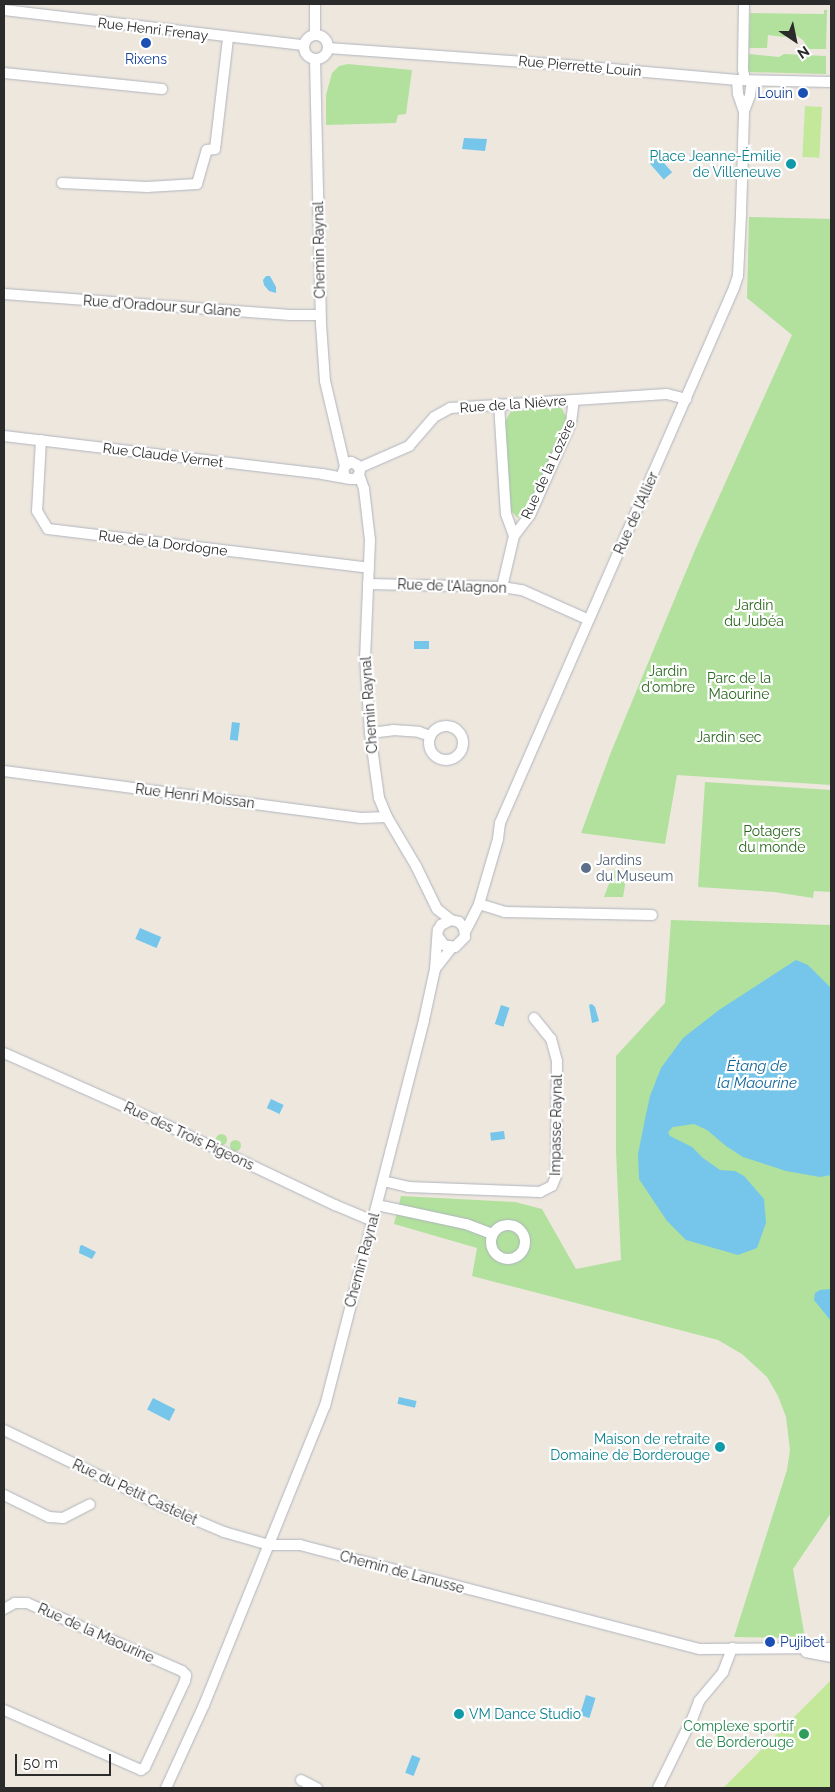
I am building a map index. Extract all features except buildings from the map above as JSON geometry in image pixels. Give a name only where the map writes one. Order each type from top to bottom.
[{"type":"street","points":[[314,4],[315,34]]},
{"type":"street","name":"Rue de l'Allier","points":[[465,932],[479,904],[496,846],[500,823],[738,276],[744,111],[750,95],[743,69],[744,4]]},
{"type":"street","name":"Rue Henri Frenay","points":[[4,10],[228,38],[303,45]]},
{"type":"street","points":[[315,34],[322,36],[327,41],[328,48],[321,58],[315,59],[304,52],[303,45],[305,40],[315,34]]},
{"type":"street","points":[[62,183],[147,187],[197,184],[207,150],[215,149],[228,38]]},
{"type":"street","name":"Rue Pierrette Louin","points":[[328,48],[566,64],[745,80],[831,82]]},
{"type":"street","name":"Chemin Raynal","points":[[315,59],[320,315],[325,381],[340,438],[364,501],[370,540],[365,657],[375,778],[379,798],[387,817],[416,866],[430,897],[443,916],[453,920]]},
{"type":"street","points":[[4,73],[162,89]]},
{"type":"street","name":"Rue d'Oradour sur Glane","points":[[4,294],[290,315],[320,315]]},
{"type":"street","name":"Rue de la Nièvre","points":[[351,471],[409,446],[441,411],[498,404],[668,394],[686,399]]},
{"type":"street","name":"Rue de la Lozère","points":[[502,587],[514,536],[530,515],[564,440],[571,423],[574,400]]},
{"type":"street","name":"Rue de la Lozère","points":[[498,404],[506,514],[514,536]]},
{"type":"street","name":"Rue Claude Vernet","points":[[4,436],[322,474],[351,471]]},
{"type":"street","name":"Rue de la Dordogne","points":[[41,440],[37,511],[48,529],[369,568]]},
{"type":"street","name":"Rue de l'Alagnon","points":[[368,584],[502,587],[522,590],[589,620]]},
{"type":"street","points":[[370,733],[393,730],[419,732],[430,736]]},
{"type":"street","name":"Rue Henri Moissan","points":[[4,771],[361,818],[387,817]]},
{"type":"street","name":"Chemin Raynal","points":[[270,1545],[324,1406],[383,1182],[435,969],[434,959],[439,934],[430,897]]},
{"type":"street","points":[[453,920],[462,924],[465,932],[463,941],[452,947],[444,945],[439,934],[441,925],[453,920],[471,913],[479,904],[504,912],[652,914]]},
{"type":"street","name":"Chemin Raynal","points":[[435,969],[452,947]]},
{"type":"street","name":"Impasse Raynal","points":[[383,1182],[408,1188],[540,1192],[552,1186],[556,1176],[556,1060],[551,1039],[534,1018]]},
{"type":"street","name":"Rue des Trois Pigeons","points":[[4,1053],[160,1122],[328,1202],[373,1221]]},
{"type":"street","points":[[377,1205],[466,1224],[492,1234]]},
{"type":"street","name":"Rue du Petit Castelet","points":[[4,1430],[165,1507],[224,1532],[270,1545]]},
{"type":"street","points":[[4,1495],[50,1517],[62,1518],[90,1504]]},
{"type":"street","points":[[166,1788],[204,1705],[270,1545]]},
{"type":"street","name":"Chemin de Lanusse","points":[[270,1545],[300,1545],[700,1649],[793,1650],[831,1648]]},
{"type":"street","name":"Rue de la Maourine","points":[[4,1608],[15,1603],[27,1603],[182,1671],[186,1675],[185,1681],[145,1767],[140,1770],[4,1710]]},
{"type":"street","points":[[658,1788],[699,1701],[712,1688],[723,1672],[732,1648]]},
{"type":"street","name":"Chemin de Lanusse","points":[[793,1650],[831,1657]]},
{"type":"street","points":[[300,1780],[317,1788]]},
{"type":"green space","points":[[824,10],[827,10],[826,49],[805,49],[804,41],[796,35],[784,37],[768,35],[767,48],[749,48],[750,13],[824,14]]},
{"type":"green space","points":[[749,54],[779,57],[784,54],[826,56],[826,74],[748,72]]},
{"type":"green space","points":[[348,64],[412,70],[406,114],[398,115],[396,123],[326,125],[326,95],[332,73],[339,66]]},
{"type":"green space","points":[[805,106],[822,107],[819,158],[802,157]]},
{"type":"green space","name":"Parc de la Maourine","points":[[749,217],[831,219],[831,785],[677,775],[665,844],[581,833],[611,752],[695,550],[792,335],[747,298]]},
{"type":"green space","points":[[556,406],[562,409],[567,418],[526,512],[518,518],[511,511],[505,422],[511,411]]},
{"type":"green space","name":"Potagers du monde","points":[[705,782],[831,790],[831,892],[814,891],[813,898],[774,892],[698,887]]},
{"type":"green space","points":[[614,870],[627,873],[623,897],[604,897]]},
{"type":"green space","points":[[671,920],[831,925],[831,1513],[793,1569],[805,1638],[734,1637],[787,1470],[790,1450],[786,1417],[778,1396],[767,1377],[742,1354],[718,1340],[472,1276],[477,1248],[394,1224],[401,1196],[515,1202],[542,1209],[576,1269],[621,1260],[616,1152],[616,1056],[665,1003]]},
{"type":"green space","points":[[221,1133],[227,1139],[221,1145],[215,1139]]},
{"type":"green space","points":[[235,1139],[241,1145],[235,1151],[229,1145]]},
{"type":"green space","name":"Complexe sportif de Borderouge","points":[[831,1680],[831,1788],[723,1788]]},
{"type":"water","points":[[464,138],[487,139],[485,151],[462,149]]},
{"type":"water","points":[[657,155],[672,172],[664,180],[649,162]]},
{"type":"water","points":[[266,276],[270,276],[276,287],[276,293],[269,291],[264,285],[263,280]]},
{"type":"water","points":[[414,641],[429,641],[429,649],[414,649]]},
{"type":"water","points":[[232,722],[240,723],[238,741],[230,740]]},
{"type":"water","points":[[140,928],[161,937],[156,948],[135,939]]},
{"type":"water","name":"Étang de la Maourine","points":[[796,960],[808,965],[831,988],[831,1175],[820,1177],[786,1171],[743,1157],[707,1130],[694,1124],[673,1127],[668,1132],[670,1136],[692,1147],[703,1158],[720,1170],[735,1171],[744,1176],[764,1199],[766,1223],[757,1248],[738,1255],[686,1240],[667,1221],[639,1179],[638,1154],[650,1096],[661,1068],[683,1038],[719,1010]]},
{"type":"water","points":[[592,1004],[595,1007],[599,1021],[592,1023],[589,1005]]},
{"type":"water","points":[[501,1005],[510,1008],[503,1027],[495,1024]]},
{"type":"water","points":[[271,1099],[284,1105],[279,1114],[267,1108]]},
{"type":"water","points":[[504,1131],[505,1139],[491,1141],[490,1133]]},
{"type":"water","points":[[82,1245],[96,1252],[92,1259],[79,1253],[80,1246]]},
{"type":"water","points":[[831,1289],[831,1321],[814,1300],[815,1293],[820,1290]]},
{"type":"water","points":[[399,1397],[417,1401],[415,1408],[397,1404]]},
{"type":"water","points":[[153,1398],[175,1409],[169,1421],[147,1410]]},
{"type":"water","points":[[586,1695],[596,1698],[589,1718],[580,1715]]},
{"type":"water","points":[[412,1755],[420,1758],[414,1776],[405,1773]]},
{"type":"place","name":"Rixens","points":[[146,43]]},
{"type":"place","name":"Louin","points":[[803,93]]},
{"type":"place","name":"Place Jeanne-Émilie de Villeneuve","points":[[791,164]]},
{"type":"place","name":"Jardins du Museum","points":[[586,868]]},
{"type":"place","name":"Maison de retraite Domaine de Borderouge","points":[[720,1447]]},
{"type":"place","name":"Pujibet","points":[[770,1642]]},
{"type":"place","name":"VM Dance Studio","points":[[459,1714]]},
{"type":"place","name":"Complexe sportif de Borderouge","points":[[804,1734]]},
{"type":"park label","name":"Jardin du Jubéa","points":[[754,614]]},
{"type":"park label","name":"Jardin d'ombre","points":[[668,680]]},
{"type":"park label","name":"Jardin sec","points":[[729,737]]}]
